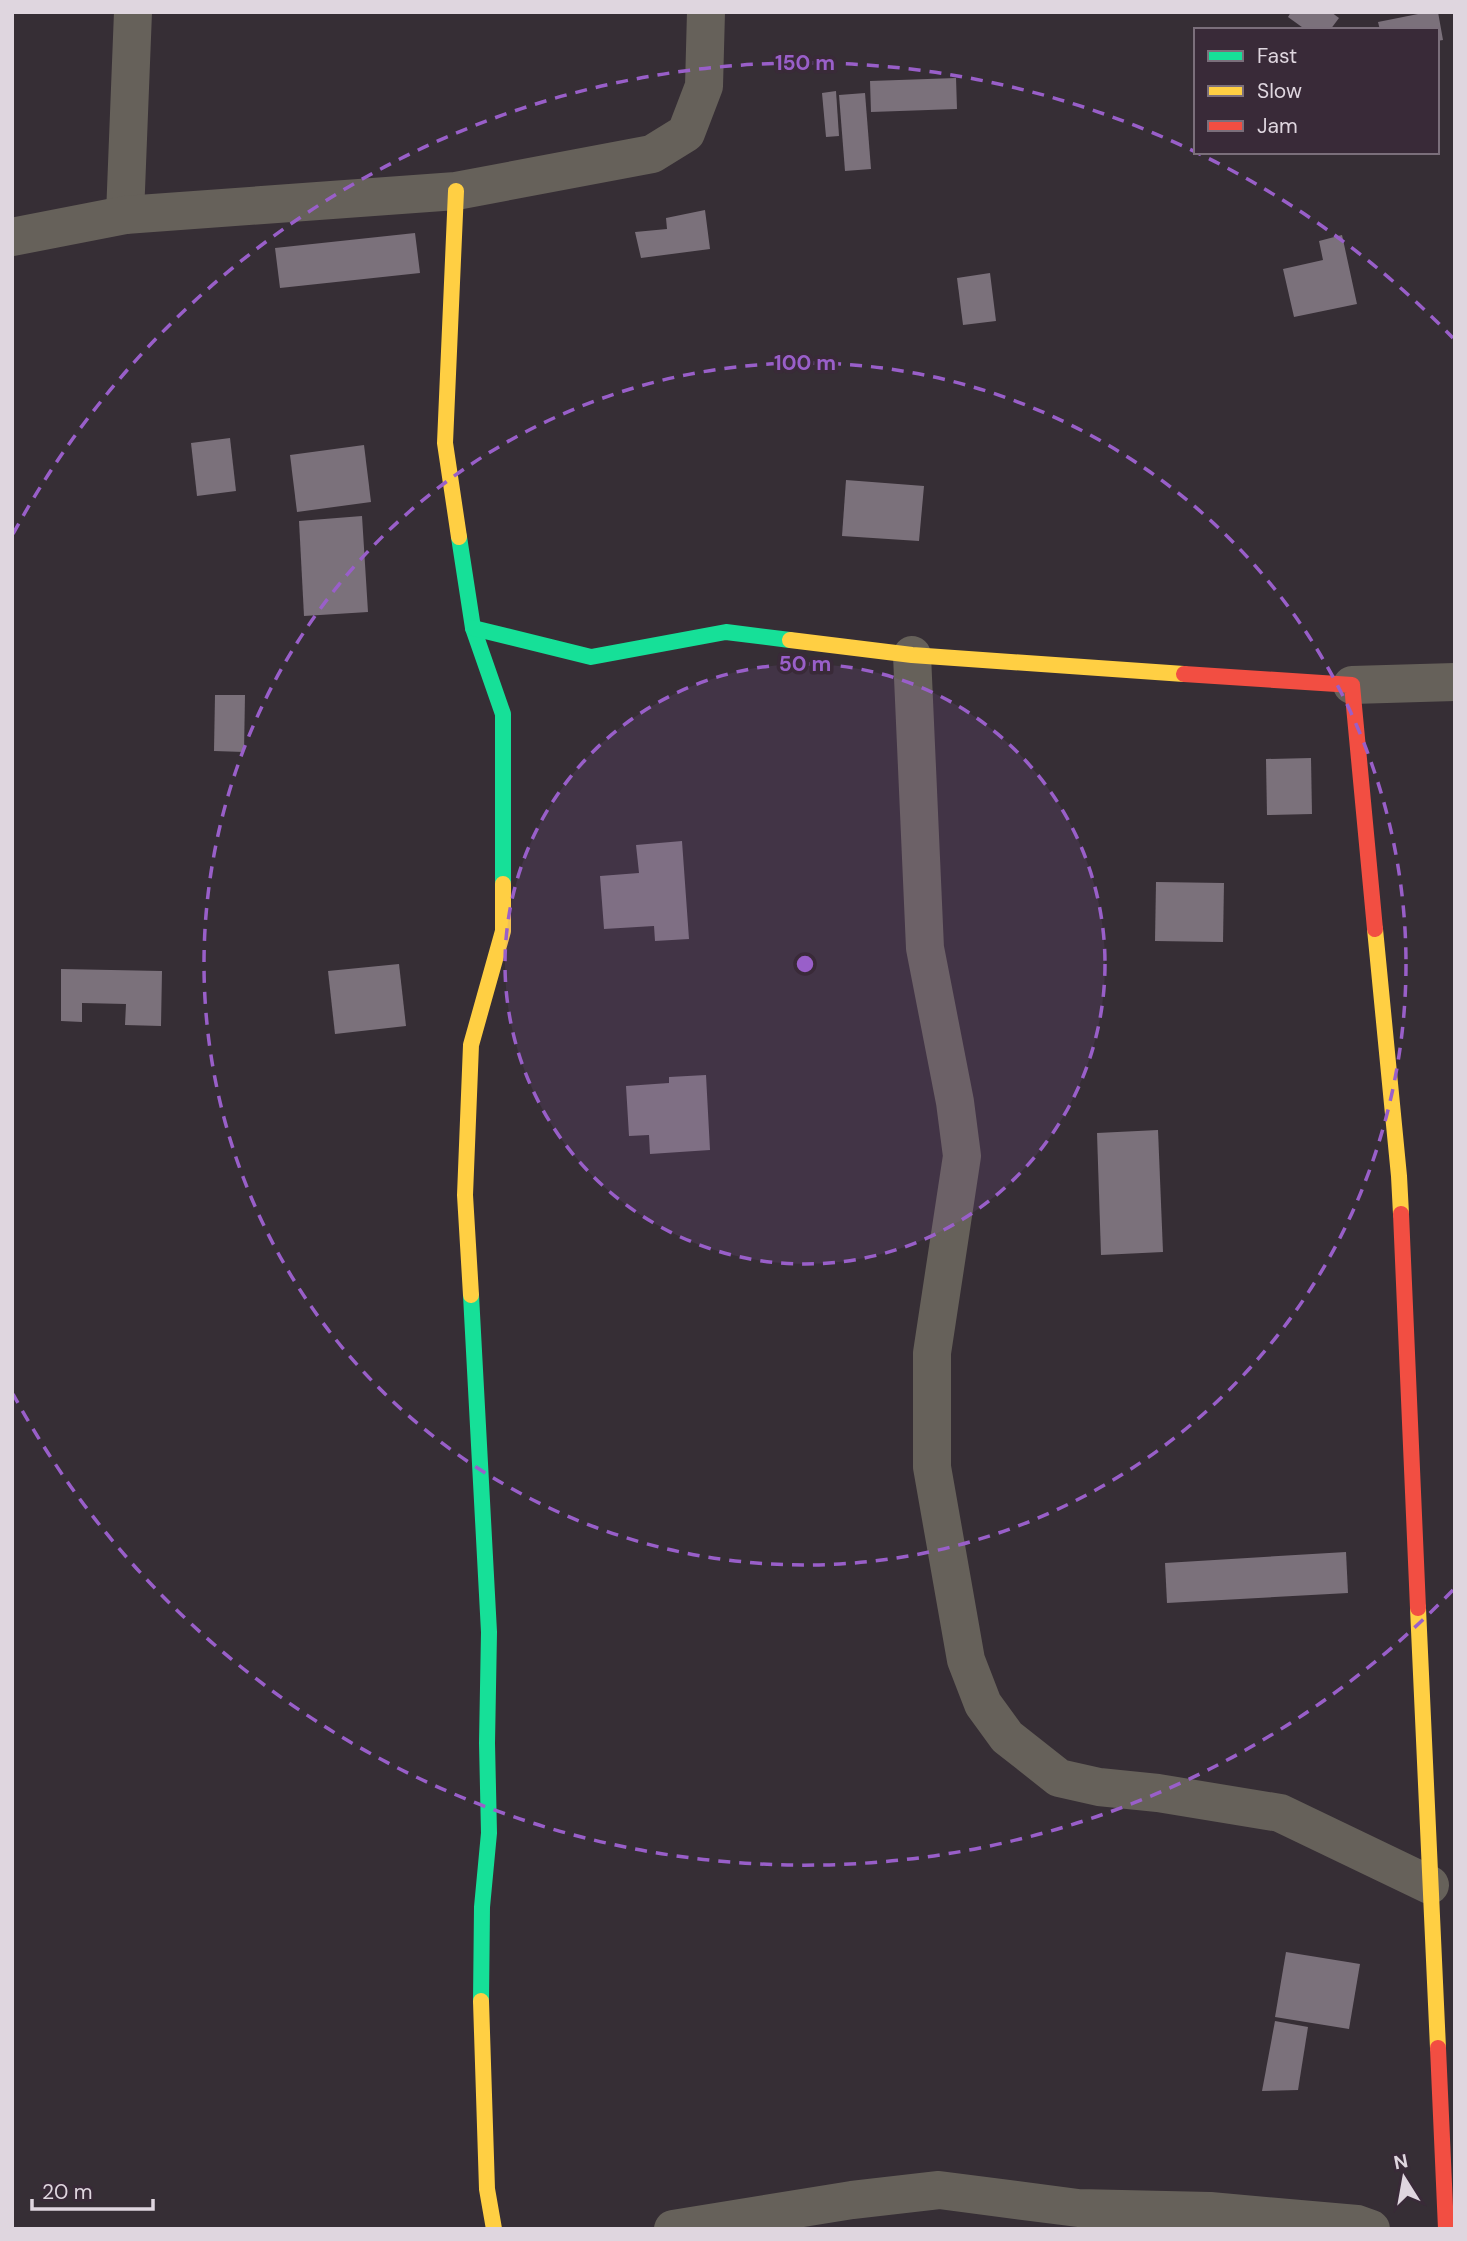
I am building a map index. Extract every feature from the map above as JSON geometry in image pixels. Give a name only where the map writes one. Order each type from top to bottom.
[{"type":"street","points":[[125,215],[133,12]]},
{"type":"street","points":[[12,237],[125,215],[456,191],[652,154],[686,133],[704,86],[706,12]]},
{"type":"street","points":[[456,191],[445,443],[473,628],[503,714],[503,931],[471,1045],[465,1195],[489,1632],[489,1833],[482,1907],[481,2001],[487,2189],[494,2229]]},
{"type":"street","points":[[473,628],[591,657],[726,632],[912,655],[1352,685],[1455,682]]},
{"type":"street","points":[[912,655],[925,948],[955,1102],[962,1156],[932,1353],[932,1466],[966,1660],[983,1704],[1007,1737],[1059,1778],[1099,1787],[1158,1793],[1280,1813],[1430,1885]]},
{"type":"street","points":[[1352,685],[1399,1176],[1446,2229]]},
{"type":"street","points":[[673,2229],[852,2200],[939,2190],[1078,2208],[1210,2211],[1357,2224],[1371,2229]]},
{"type":"building","points":[[1291,12],[1331,12],[1339,18],[1332,28],[1303,28],[1288,17]]},
{"type":"building","points":[[1438,12],[1443,40],[1439,41],[1439,28],[1380,28],[1378,22]]},
{"type":"building","points":[[956,78],[957,109],[871,112],[870,81]]},
{"type":"building","points":[[836,91],[839,136],[826,137],[822,93]]},
{"type":"building","points":[[865,93],[871,169],[845,171],[839,95]]},
{"type":"building","points":[[705,210],[710,249],[641,258],[635,232],[667,229],[666,218]]},
{"type":"building","points":[[415,233],[420,273],[280,288],[275,248]]},
{"type":"building","points":[[1342,235],[1357,304],[1294,317],[1283,269],[1323,260],[1319,241]]},
{"type":"building","points":[[990,273],[996,321],[963,325],[957,278]]},
{"type":"building","points":[[230,438],[236,491],[197,496],[191,443]]},
{"type":"building","points":[[364,445],[371,502],[297,512],[290,455]]},
{"type":"building","points":[[846,480],[924,486],[919,541],[842,536]]},
{"type":"building","points":[[362,516],[368,612],[304,616],[299,521]]},
{"type":"building","points":[[215,695],[245,695],[244,752],[214,751]]},
{"type":"building","points":[[1311,758],[1312,814],[1267,815],[1266,759]]},
{"type":"building","points":[[682,841],[689,939],[655,941],[654,926],[604,929],[600,876],[639,873],[636,845]]},
{"type":"building","points":[[1156,882],[1224,883],[1223,942],[1155,941]]},
{"type":"building","points":[[399,964],[406,1026],[335,1034],[328,971]]},
{"type":"building","points":[[61,969],[162,971],[161,1026],[125,1025],[126,1004],[82,1003],[82,1022],[61,1021]]},
{"type":"building","points":[[706,1075],[710,1150],[650,1154],[649,1135],[629,1136],[626,1086],[669,1083],[669,1077]]},
{"type":"building","points":[[1158,1130],[1163,1252],[1101,1255],[1097,1133]]},
{"type":"building","points":[[1346,1552],[1348,1593],[1167,1603],[1165,1563]]},
{"type":"building","points":[[1286,1952],[1360,1964],[1349,2029],[1275,2017]]},
{"type":"building","points":[[1275,2021],[1308,2027],[1298,2090],[1262,2091]]},
{"type":"traffic: fast","points":[[459,537],[473,628],[503,714],[503,884]]},
{"type":"traffic: fast","points":[[473,628],[591,657],[726,632],[790,640]]},
{"type":"traffic: fast","points":[[471,1295],[489,1632],[489,1833],[482,1907],[481,2001]]},
{"type":"traffic: slow","points":[[456,191],[445,443],[459,537]]},
{"type":"traffic: slow","points":[[790,640],[912,655],[1184,674]]},
{"type":"traffic: slow","points":[[471,1295],[465,1195],[471,1045],[503,931],[503,884]]},
{"type":"traffic: slow","points":[[1375,929],[1401,1214]]},
{"type":"traffic: slow","points":[[1418,1608],[1438,2048]]},
{"type":"traffic: slow","points":[[481,2001],[487,2189],[494,2229]]},
{"type":"traffic: jam","points":[[1184,674],[1352,685],[1375,929]]},
{"type":"traffic: jam","points":[[1401,1214],[1418,1608]]},
{"type":"traffic: jam","points":[[1438,2048],[1446,2229]]}]
